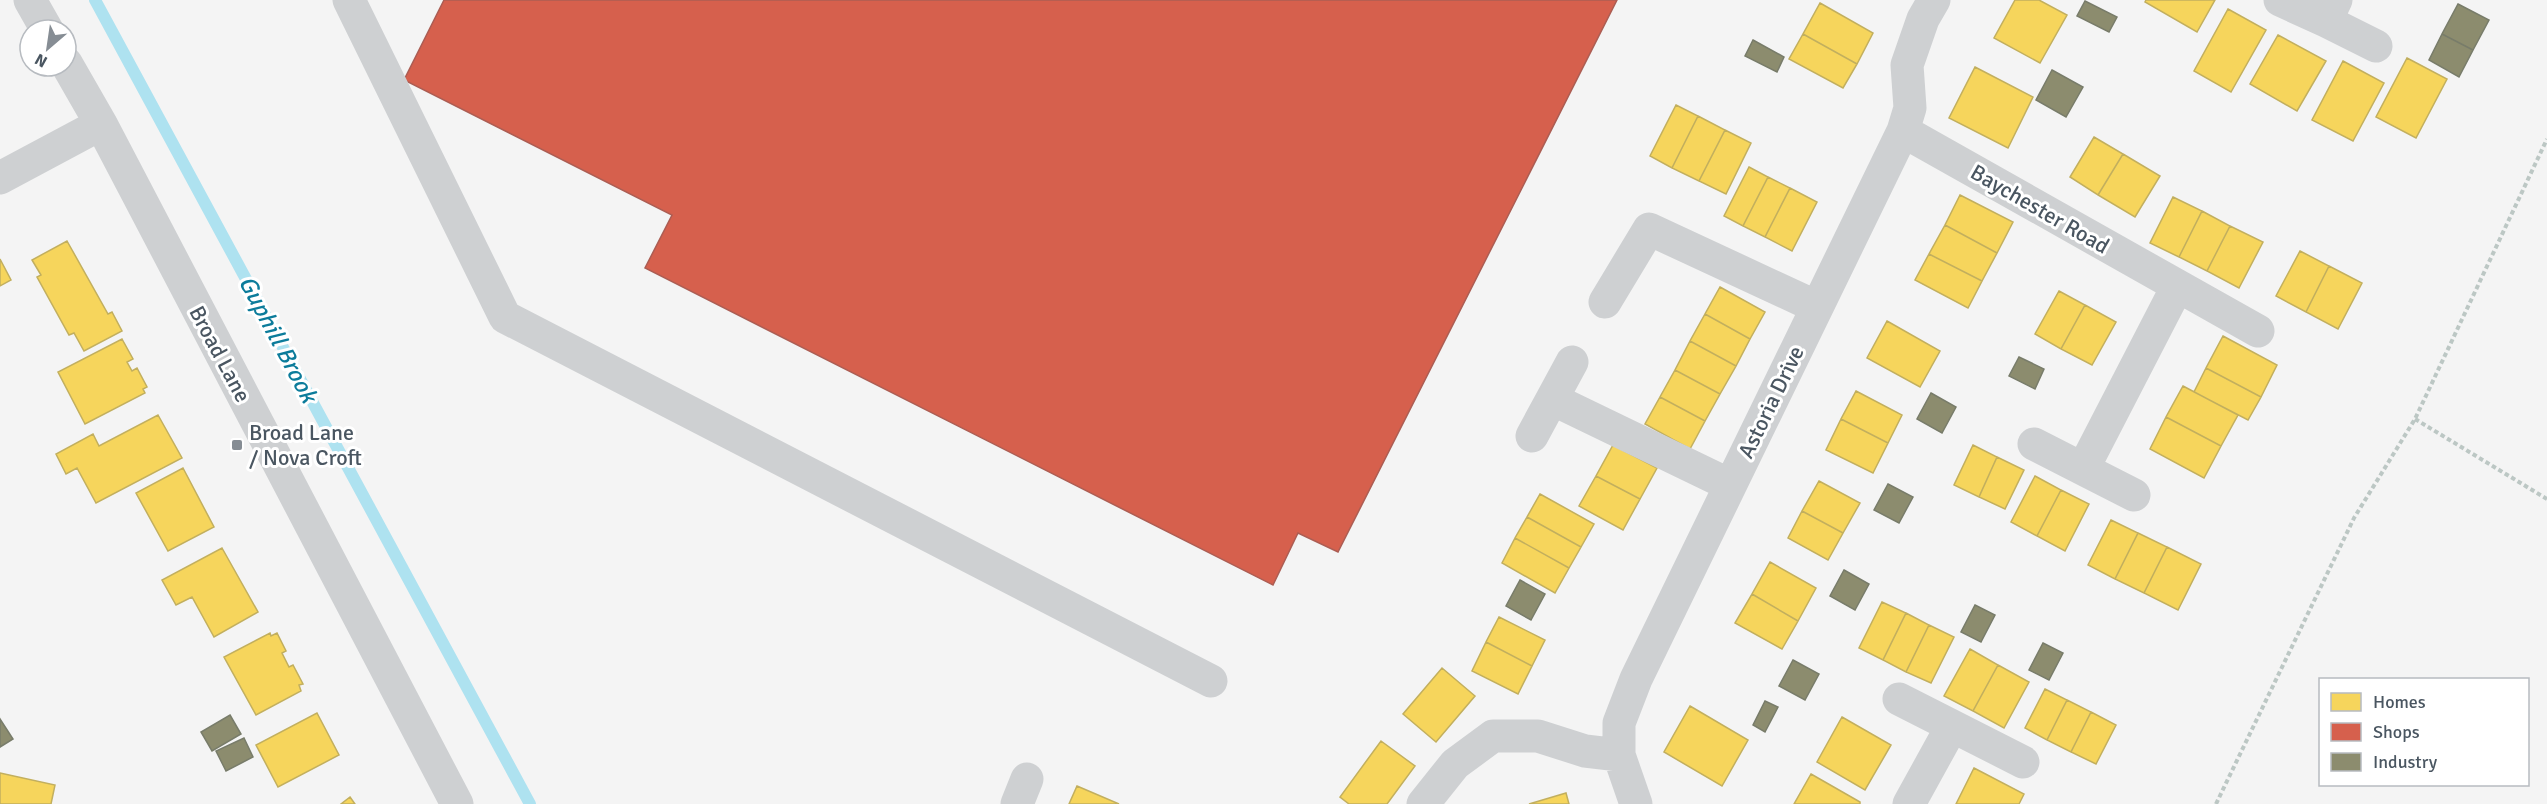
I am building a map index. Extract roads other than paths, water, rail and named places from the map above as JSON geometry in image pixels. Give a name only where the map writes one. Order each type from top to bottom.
[{"type":"street","points":[[30,0],[40,18]]},
{"type":"street","points":[[349,0],[505,317],[1211,681]]},
{"type":"street","name":"Astoria Drive","points":[[1636,804],[1619,755],[1619,723],[1636,679],[1903,131],[1910,108],[1907,65],[1923,19],[1934,0]]},
{"type":"street","points":[[2280,0],[2331,10],[2376,46]]},
{"type":"street","name":"Broad Lane","points":[[75,78],[101,124],[457,804]]},
{"type":"street","points":[[0,178],[101,124]]},
{"type":"street","name":"Baychester Road","points":[[1903,131],[2258,331]]},
{"type":"street","points":[[1605,302],[1649,229],[1817,307]]},
{"type":"street","points":[[2083,469],[2177,287]]},
{"type":"street","points":[[1532,436],[1572,362]]},
{"type":"street","points":[[1552,399],[1730,485]]},
{"type":"street","points":[[2034,444],[2134,495]]},
{"type":"street","points":[[1899,699],[2023,762]]},
{"type":"street","points":[[1914,795],[1952,726]]},
{"type":"street","points":[[1423,804],[1455,764],[1493,736],[1538,736],[1585,751],[1619,755]]},
{"type":"waterway","name":"Guphill Brook","points":[[95,0],[530,804]]},
{"type":"place","name":"Broad Lane / Nova Croft","points":[[237,445]]}]
